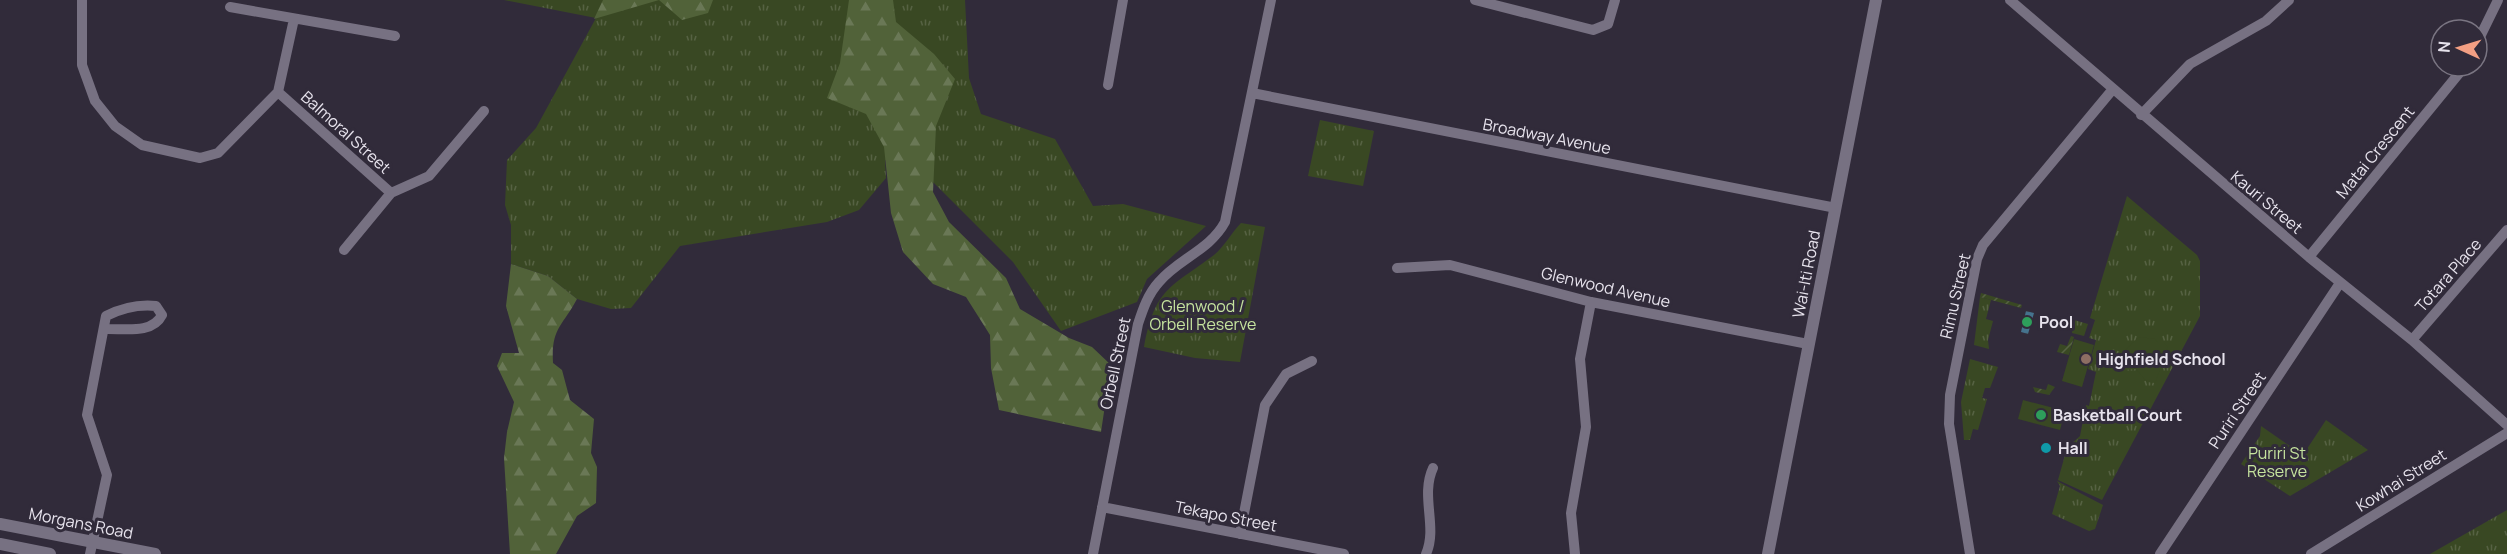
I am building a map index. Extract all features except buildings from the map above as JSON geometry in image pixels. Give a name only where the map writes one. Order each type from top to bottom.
[{"type":"street","name":"Balmoral Street","points":[[82,0],[81,65],[95,102],[115,126],[142,144],[200,158],[218,153],[278,92],[294,19]]},
{"type":"street","points":[[1108,85],[1123,0]]},
{"type":"street","name":"Orbell Street","points":[[1093,554],[1143,309],[1158,282],[1208,243],[1225,222],[1271,0]]},
{"type":"street","points":[[1475,0],[1593,30],[1608,24],[1615,0]]},
{"type":"street","name":"Wai-Iti Road","points":[[1768,554],[1876,0]]},
{"type":"street","name":"Kauri Street","points":[[2010,0],[2141,115],[2340,283],[2412,340],[2507,425]]},
{"type":"street","points":[[2141,115],[2190,64],[2266,21],[2289,0]]},
{"type":"street","points":[[2489,18],[2498,0]]},
{"type":"street","points":[[230,7],[394,36]]},
{"type":"street","name":"Matai Crescent","points":[[2309,257],[2455,78]]},
{"type":"street","name":"Rimu Street","points":[[1970,554],[1949,424],[1950,395],[1977,259],[1983,245],[2113,89]]},
{"type":"street","name":"Balmoral Street","points":[[278,92],[391,193],[344,250]]},
{"type":"street","name":"Broadway Avenue","points":[[1252,93],[1836,208]]},
{"type":"street","points":[[391,193],[429,176],[484,111]]},
{"type":"street","name":"Totara Place","points":[[2412,340],[2507,230]]},
{"type":"street","name":"Glenwood Avenue","points":[[1397,268],[1450,265],[1592,302],[1809,344]]},
{"type":"street","name":"Puriri Street","points":[[2160,554],[2340,283]]},
{"type":"street","points":[[1575,554],[1571,513],[1586,427],[1580,359],[1592,302]]},
{"type":"street","points":[[91,548],[107,475],[87,415],[106,316],[119,309],[142,304],[156,306],[162,315],[158,323],[147,328],[104,328]]},
{"type":"street","points":[[1240,534],[1265,405],[1286,374],[1312,361]]},
{"type":"street","name":"Kowhai Street","points":[[2310,554],[2507,433]]},
{"type":"street","points":[[1426,554],[1429,543],[1427,488],[1433,468]]},
{"type":"street","name":"Tekapo Street","points":[[1102,507],[1344,554]]},
{"type":"street","name":"Morgans Road","points":[[0,524],[91,548],[155,554]]},
{"type":"street","points":[[0,544],[50,554]]},
{"type":"green space","points":[[504,0],[965,0],[969,78],[981,114],[1055,139],[1093,206],[1123,204],[1206,226],[1147,279],[1137,302],[1061,331],[1013,262],[918,167],[885,160],[886,178],[859,210],[827,222],[680,246],[631,308],[611,309],[577,299],[548,276],[511,264],[511,225],[505,205],[507,160],[536,128],[596,18]]},
{"type":"green space","points":[[603,0],[659,0],[594,19]]},
{"type":"green space","points":[[659,0],[713,0],[708,13],[682,20]]},
{"type":"green space","points":[[849,0],[893,0],[896,22],[934,54],[955,79],[936,126],[933,192],[949,222],[1006,278],[1020,309],[1069,338],[1092,347],[1111,365],[1101,432],[999,410],[991,368],[990,335],[966,297],[933,284],[903,252],[891,213],[884,147],[866,114],[827,98],[840,63]]},
{"type":"green space","points":[[1320,120],[1374,131],[1363,186],[1308,176]]},
{"type":"green space","points":[[2127,196],[2197,255],[2200,261],[2200,316],[2102,500],[2058,480],[2067,448],[2080,436],[2086,405],[2089,406],[2096,372],[2088,369],[2096,340],[2089,338],[2095,320],[2090,318]]},
{"type":"green space","name":"Glenwood / Orbell Reserve","points":[[1241,223],[1265,227],[1240,362],[1195,358],[1144,347],[1148,327],[1159,301],[1175,283],[1214,255]]},
{"type":"green space","points":[[511,264],[548,276],[577,299],[556,335],[553,363],[562,370],[570,400],[594,419],[591,453],[597,467],[596,503],[577,516],[556,554],[510,554],[504,458],[514,402],[497,366],[502,353],[519,353],[506,306]]},
{"type":"green space","points":[[1981,293],[2022,305],[2021,308],[1980,297]]},
{"type":"green space","points":[[1980,297],[1991,300],[1986,319],[1993,321],[1988,340],[1989,349],[1974,345]]},
{"type":"green space","points":[[2074,320],[2088,324],[2084,336],[2072,333]]},
{"type":"green space","points":[[2071,336],[2074,337],[2069,355],[2057,352],[2060,344],[2067,346]]},
{"type":"green space","points":[[2139,337],[2155,339],[2158,343],[2164,343],[2168,347],[2155,383],[2147,382],[2136,369],[2124,370],[2119,363],[2120,355]]},
{"type":"green space","points":[[2074,339],[2094,345],[2082,387],[2062,381]]},
{"type":"green space","points":[[1970,359],[1998,367],[1990,388],[1985,388],[1982,398],[1987,399],[1978,430],[1973,429],[1970,440],[1964,440],[1961,402]]},
{"type":"green space","points":[[2048,384],[2055,387],[2049,395],[2035,392],[2033,387],[2046,390]]},
{"type":"green space","name":"Basketball Court","points":[[2023,400],[2065,411],[2060,430],[2018,419]]},
{"type":"green space","name":"Puriri St Reserve","points":[[2326,420],[2368,450],[2290,496],[2241,464],[2260,436],[2261,426],[2303,455]]},
{"type":"green space","points":[[2057,481],[2103,505],[2095,529],[2089,531],[2052,514],[2060,486]]},
{"type":"green space","points":[[2507,510],[2507,554],[2430,554]]},
{"type":"water","name":"Pool","points":[[2026,311],[2034,313],[2028,334],[2021,332]]},
{"type":"place","name":"Pool","points":[[2027,322]]},
{"type":"place","name":"Highfield School","points":[[2086,359]]},
{"type":"place","name":"Basketball Court","points":[[2041,415]]},
{"type":"place","name":"Hall","points":[[2046,448]]}]
